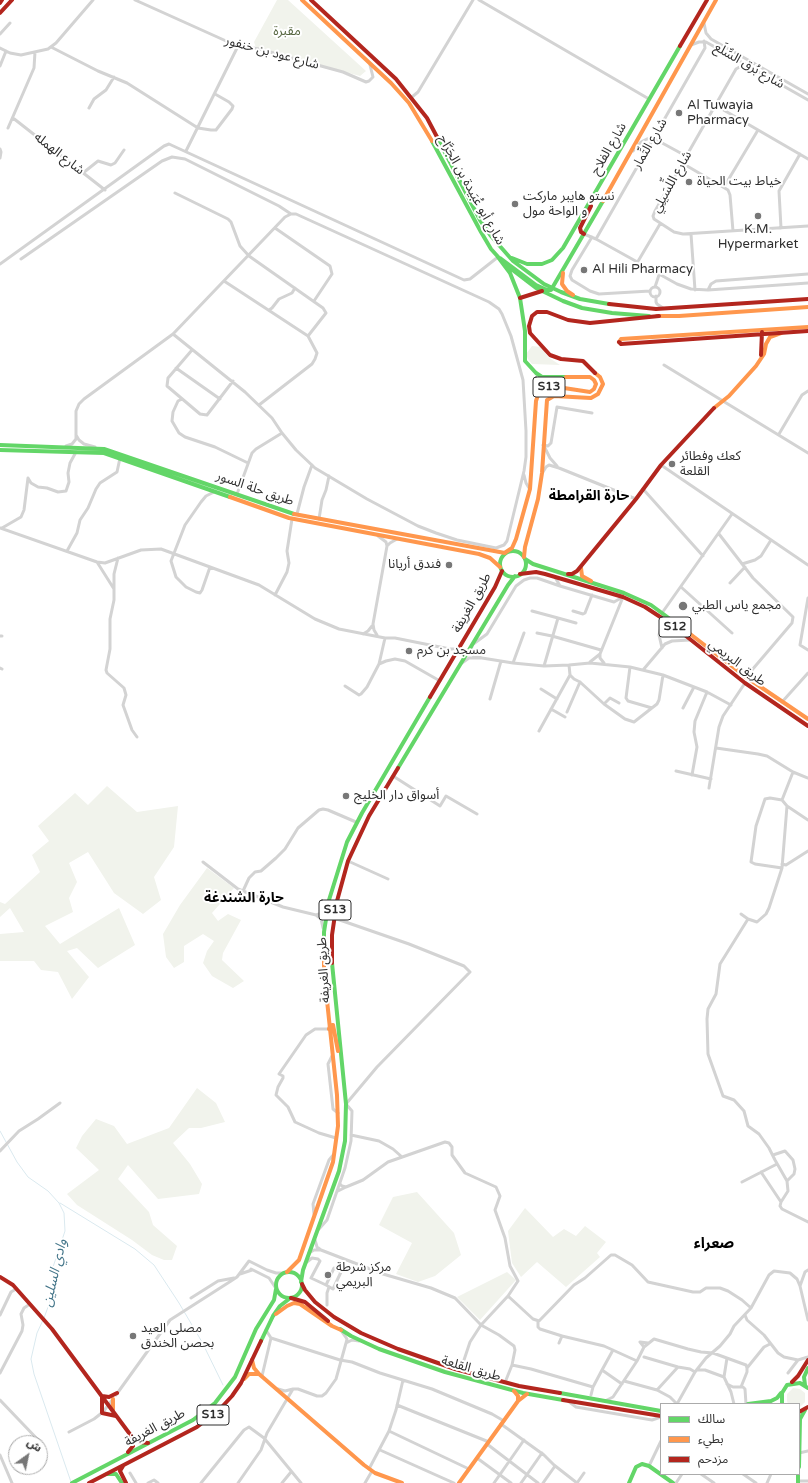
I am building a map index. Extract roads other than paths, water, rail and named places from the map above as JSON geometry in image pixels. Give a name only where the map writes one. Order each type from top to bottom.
[{"type":"main road","points":[[0,14],[12,0]]},
{"type":"main road","name":"شارع أبو عُبَيدة بن الجَرَّاح","points":[[302,0],[403,95],[418,116],[486,241],[498,257],[520,277],[542,291],[582,308],[612,313],[659,316],[808,307]]},
{"type":"main road","name":"شارع أبو عُبَيدة بن الجَرَّاح","points":[[311,0],[396,79],[412,97],[427,118],[480,220],[491,236],[503,251],[528,273],[552,288],[580,299],[629,307],[665,309],[808,299]]},
{"type":"main road","name":"شارع الفلاح","points":[[503,251],[514,259],[527,264],[542,264],[552,260],[563,248],[707,0]]},
{"type":"main road","name":"شارع الفلاح","points":[[552,288],[588,228],[716,0]]},
{"type":"main road","points":[[584,234],[581,232],[580,228],[595,199],[598,189]]},
{"type":"main road","points":[[498,257],[536,285],[547,290],[552,288]]},
{"type":"main road","points":[[498,257],[510,273],[520,298],[542,291]]},
{"type":"main road","points":[[566,265],[562,276],[562,284],[567,291],[580,299]]},
{"type":"main road","name":"S13","points":[[506,553],[512,548],[516,539],[530,489],[537,396],[542,389],[551,386],[590,392],[594,389],[596,384],[590,377],[542,377],[536,373],[524,358],[525,331],[520,298]]},
{"type":"main road","name":"S13","points":[[524,558],[525,547],[538,499],[542,473],[546,402],[549,398],[554,396],[591,398],[598,394],[603,384],[600,377],[583,361],[561,359],[550,355],[530,333],[528,326],[532,316],[537,312],[542,312],[568,320],[590,323],[659,316]]},
{"type":"main road","points":[[808,327],[763,332],[621,339],[619,342],[621,344],[748,335],[763,332],[781,333],[808,331]]},
{"type":"main road","points":[[756,366],[761,355],[763,332]]},
{"type":"main road","points":[[558,573],[572,574],[576,572],[636,499],[661,465],[713,409],[730,396],[756,366],[764,354],[768,341],[774,335],[781,333]]},
{"type":"main road","points":[[748,335],[757,338],[762,345]]},
{"type":"main road","points":[[534,431],[539,427],[544,430]]},
{"type":"main road","name":"طريق حلة السور","points":[[0,445],[95,447],[113,451],[296,514],[506,553]]},
{"type":"main road","name":"طريق حلة السور","points":[[0,450],[104,453],[292,519],[479,554],[490,558],[501,569]]},
{"type":"main road","name":"S12","points":[[506,553],[516,551],[524,558]]},
{"type":"main road","points":[[506,553],[500,559],[501,569],[505,574],[515,576]]},
{"type":"main road","points":[[520,574],[525,566],[524,558]]},
{"type":"main road","name":"طريق البريمي","points":[[524,558],[532,564],[640,599],[662,613],[746,677],[808,719]]},
{"type":"main road","points":[[580,567],[581,574],[584,577],[604,587]]},
{"type":"main road","name":"طريق الغريفة","points":[[285,1273],[298,1260],[333,1162],[339,1114],[328,1029],[324,972],[324,932],[329,900],[341,858],[356,822],[495,587],[501,569]]},
{"type":"main road","name":"طريق البريمي","points":[[520,574],[536,572],[555,577],[623,597],[644,607],[663,618],[745,683],[808,726]]},
{"type":"main road","name":"S12","points":[[515,576],[520,574]]},
{"type":"main road","name":"طريق الغريفة","points":[[301,1283],[309,1253],[339,1171],[345,1133],[346,1104],[332,970],[332,934],[334,918],[348,861],[363,827],[508,585],[515,576]]},
{"type":"main road","points":[[328,1029],[333,1025],[337,1049],[342,1060]]},
{"type":"main road","points":[[285,1273],[296,1275],[301,1283]]},
{"type":"main road","name":"S13","points":[[276,1288],[278,1277],[285,1273]]},
{"type":"main road","points":[[0,1277],[16,1289],[52,1329],[132,1437],[134,1443],[133,1446],[126,1454]]},
{"type":"main road","name":"S13","points":[[290,1298],[295,1297],[300,1292],[301,1283]]},
{"type":"main road","name":"طريق القلعة","points":[[301,1283],[309,1296],[321,1308],[354,1330],[382,1343],[455,1369],[526,1387],[660,1411]]},
{"type":"main road","points":[[276,1288],[282,1297],[290,1298]]},
{"type":"main road","name":"طريق الغريفة","points":[[72,1483],[205,1412],[225,1391],[235,1377],[256,1329],[274,1300],[276,1288]]},
{"type":"main road","name":"طريق الغريفة","points":[[89,1483],[197,1427],[220,1409],[241,1383],[273,1316],[280,1306],[290,1298]]},
{"type":"main road","name":"طريق القلعة","points":[[290,1298],[305,1302],[341,1330],[362,1341],[445,1372],[513,1391],[660,1417]]},
{"type":"main road","points":[[273,1316],[278,1314],[287,1306],[294,1303],[300,1304],[332,1326],[341,1330]]},
{"type":"main road","points":[[252,1359],[254,1368],[260,1375],[370,1470],[401,1483]]},
{"type":"main road","points":[[806,1387],[804,1377],[808,1359]]},
{"type":"main road","points":[[782,1403],[781,1397],[784,1388],[806,1368]]},
{"type":"main road","points":[[232,1396],[246,1377],[252,1373],[260,1375]]},
{"type":"main road","points":[[791,1383],[796,1382],[806,1387]]},
{"type":"main road","points":[[513,1391],[518,1396],[518,1401]]},
{"type":"main road","points":[[102,1396],[109,1397],[118,1393]]},
{"type":"main road","points":[[753,1403],[777,1398],[782,1393]]},
{"type":"main road","points":[[459,1483],[518,1401],[522,1397],[529,1394]]},
{"type":"main road","points":[[102,1396],[102,1413],[108,1413],[117,1417]]},
{"type":"main road","points":[[113,1399],[113,1411]]},
{"type":"main road","points":[[800,1420],[801,1415],[807,1409]]},
{"type":"main road","points":[[132,1437],[140,1442],[148,1443]]},
{"type":"main road","points":[[126,1464],[120,1471],[126,1483]]},
{"type":"main road","points":[[629,1483],[638,1465],[642,1464],[649,1466],[660,1472]]},
{"type":"main road","points":[[105,1474],[116,1474],[122,1483]]},
{"type":"main road","points":[[666,1476],[673,1483]]},
{"type":"street","points":[[0,48],[6,51],[21,54],[35,52],[51,47],[60,40],[93,0]]},
{"type":"street","name":"شارع عود بن خنفور","points":[[135,0],[238,46],[259,49],[343,72],[366,82],[369,82],[373,77],[369,63]]},
{"type":"street","points":[[412,97],[420,88],[473,0]]},
{"type":"street","points":[[479,0],[649,99]]},
{"type":"street","name":"شارع بُرق السِّلَع","points":[[704,22],[706,33],[711,39],[808,94]]},
{"type":"street","points":[[0,34],[10,23]]},
{"type":"street","points":[[704,41],[705,48],[713,45]]},
{"type":"street","name":"شارع بُرق السِّلَع","points":[[690,46],[704,41],[713,45],[808,100]]},
{"type":"street","points":[[186,151],[238,46]]},
{"type":"street","points":[[51,47],[98,71],[127,83],[198,128],[216,130],[232,108],[233,106],[229,102],[215,94]]},
{"type":"street","name":"شارع التِّمار","points":[[596,239],[705,48]]},
{"type":"street","points":[[0,66],[6,51]]},
{"type":"street","points":[[8,128],[34,68],[35,52]]},
{"type":"street","points":[[736,58],[736,69],[745,64]]},
{"type":"street","name":"شارع اللِّسَيلِي","points":[[736,69],[653,214],[654,219],[677,233],[691,234],[808,226]]},
{"type":"street","points":[[89,108],[94,99],[106,90],[114,77]]},
{"type":"street","points":[[715,105],[808,159]]},
{"type":"street","name":"شارع الهمله","points":[[13,118],[105,190]]},
{"type":"street","points":[[724,187],[758,130]]},
{"type":"street","points":[[624,162],[641,142],[653,138],[686,156]]},
{"type":"street","points":[[0,264],[166,145],[171,144],[464,280],[469,280],[498,257]]},
{"type":"street","points":[[0,149],[0,158]]},
{"type":"street","points":[[83,173],[98,162],[111,165],[124,150]]},
{"type":"street","points":[[781,228],[779,191],[800,154]]},
{"type":"street","points":[[21,258],[162,161],[172,157],[185,159],[279,206],[291,214],[296,214],[413,266],[489,302],[499,309],[506,319],[522,374],[524,387],[526,457],[507,541],[504,545],[496,548],[457,540],[418,526],[367,499],[329,476],[312,465],[296,450],[272,418],[233,381],[173,334]]},
{"type":"street","points":[[682,163],[724,187],[730,195],[733,231]]},
{"type":"street","points":[[174,192],[228,219],[231,222],[242,250],[323,308],[326,314],[308,336]]},
{"type":"street","points":[[66,446],[72,444],[76,435],[76,411],[84,398],[173,334],[275,228],[291,214]]},
{"type":"street","points":[[638,263],[660,224]]},
{"type":"street","points":[[275,228],[330,266],[332,274],[314,301]]},
{"type":"street","points":[[588,228],[588,232],[592,237]]},
{"type":"street","points":[[584,234],[596,239],[682,287],[695,290],[808,283]]},
{"type":"street","points":[[691,234],[695,290]]},
{"type":"street","points":[[592,237],[572,270],[570,276],[572,280],[590,291],[599,294],[650,291],[655,287],[659,275]]},
{"type":"street","points":[[708,290],[711,284],[716,281],[808,274]]},
{"type":"street","points":[[224,281],[308,336],[316,353],[312,364],[259,405]]},
{"type":"street","points":[[655,287],[660,291],[656,296],[656,302],[665,309]]},
{"type":"street","points":[[268,310],[272,308],[279,298],[292,293],[295,288]]},
{"type":"street","points":[[650,291],[651,295],[656,296]]},
{"type":"street","points":[[192,350],[168,378],[167,386],[200,414],[207,415],[233,381]]},
{"type":"street","points":[[664,365],[779,434],[808,454]]},
{"type":"street","points":[[176,368],[220,399]]},
{"type":"street","points":[[779,434],[802,395],[808,391]]},
{"type":"street","points":[[182,399],[178,402],[173,412],[172,421],[179,433],[185,437],[214,447],[248,463]]},
{"type":"street","points":[[543,445],[548,446],[551,443],[557,407],[592,413]]},
{"type":"street","points":[[544,430],[549,425],[554,426]]},
{"type":"street","points":[[526,431],[534,431]]},
{"type":"street","points":[[237,494],[252,453],[282,433]]},
{"type":"street","points":[[76,435],[84,444],[95,447]]},
{"type":"street","points":[[543,445],[550,458],[559,468]]},
{"type":"street","points":[[1,528],[21,516],[24,510],[28,478],[31,484],[38,488],[47,488],[58,492],[66,491],[69,482],[68,473],[70,463],[76,452]]},
{"type":"street","points":[[67,551],[77,533],[80,520],[88,508],[96,489],[100,483],[117,472],[120,458]]},
{"type":"street","points":[[296,514],[312,465]]},
{"type":"street","points":[[542,473],[549,465],[636,499]]},
{"type":"street","points":[[661,465],[808,565]]},
{"type":"street","points":[[524,471],[524,478],[530,489]]},
{"type":"street","points":[[319,519],[322,500],[329,476]]},
{"type":"street","points":[[643,489],[703,556]]},
{"type":"street","points":[[210,567],[200,593],[186,587],[176,577],[171,561],[185,525],[206,496],[214,492]]},
{"type":"street","points":[[662,613],[732,514]]},
{"type":"street","points":[[275,595],[287,572],[287,551],[292,519]]},
{"type":"street","points":[[1,528],[97,562],[105,563],[141,550],[161,549],[259,585],[315,620],[339,629],[450,649],[459,648]]},
{"type":"street","points":[[372,533],[383,539],[387,546]]},
{"type":"street","points":[[719,534],[754,578],[791,614],[793,620],[746,677]]},
{"type":"street","points":[[378,636],[375,634],[373,624],[387,546],[394,540],[403,539]]},
{"type":"street","points":[[742,564],[755,560],[761,556],[771,540]]},
{"type":"street","points":[[118,558],[114,574],[115,590],[113,609],[110,619],[110,649],[106,670],[124,688],[126,695],[123,705],[132,730],[137,737]]},
{"type":"street","points":[[97,562],[115,590]]},
{"type":"street","points":[[730,583],[745,567]]},
{"type":"street","points":[[555,577],[560,586]]},
{"type":"street","points":[[623,597],[614,602],[537,578],[524,580],[516,586],[487,634],[472,645],[471,653],[474,656],[482,658],[544,666],[590,663],[630,667],[663,675],[707,692],[731,704]]},
{"type":"street","points":[[681,587],[732,633]]},
{"type":"street","points":[[573,611],[583,614],[585,613],[592,595]]},
{"type":"street","points":[[606,664],[600,658],[601,652],[623,597]]},
{"type":"street","points":[[808,598],[800,645],[808,650]]},
{"type":"street","points":[[532,611],[576,623]]},
{"type":"street","points":[[544,666],[558,618]]},
{"type":"street","points":[[662,648],[659,636],[663,618]]},
{"type":"street","points":[[363,634],[371,628],[373,624]]},
{"type":"street","points":[[513,663],[524,633]]},
{"type":"street","points":[[537,633],[552,636],[601,652]]},
{"type":"street","points":[[345,686],[359,695],[364,693],[379,664],[385,638]]},
{"type":"street","points":[[643,670],[665,644],[672,641],[690,640]]},
{"type":"street","points":[[590,663],[601,652]]},
{"type":"street","points":[[461,664],[469,658],[482,658]]},
{"type":"street","points":[[379,664],[396,659],[405,661],[440,681]]},
{"type":"street","points":[[490,699],[501,661]]},
{"type":"street","points":[[539,731],[570,675],[569,665]]},
{"type":"street","points":[[630,667],[626,698],[628,701],[652,708]]},
{"type":"street","points":[[782,702],[808,673]]},
{"type":"street","points":[[570,675],[604,704],[625,719],[634,722],[657,704],[663,675]]},
{"type":"street","points":[[567,712],[580,682]]},
{"type":"street","points":[[709,788],[719,727],[731,704],[745,683]]},
{"type":"street","points":[[683,708],[694,687]]},
{"type":"street","points":[[542,689],[557,699]]},
{"type":"street","points":[[692,775],[697,747],[694,732],[695,721],[707,692]]},
{"type":"street","points":[[604,704],[610,698],[618,703]]},
{"type":"street","points":[[551,709],[565,717]]},
{"type":"street","points":[[716,748],[767,756],[793,772],[808,778]]},
{"type":"street","points":[[676,771],[711,779]]},
{"type":"street","points":[[782,800],[793,772]]},
{"type":"street","points":[[393,776],[440,806],[446,796],[477,814]]},
{"type":"street","points":[[782,868],[755,864],[751,862],[756,826],[764,801],[767,798],[782,800],[787,806],[808,820]]},
{"type":"street","points":[[741,914],[748,919],[757,922],[766,914],[782,868],[787,806]]},
{"type":"street","points":[[243,891],[249,878],[255,872],[261,871],[276,858],[285,849],[298,828],[319,810],[328,810],[356,822]]},
{"type":"street","points":[[782,864],[786,865],[808,851]]},
{"type":"street","points":[[348,861],[388,879]]},
{"type":"street","points":[[203,862],[238,889],[283,906],[316,915],[321,919],[324,932]]},
{"type":"street","points":[[316,915],[322,913],[329,900]]},
{"type":"street","points":[[319,1229],[327,1220],[338,1191],[351,1141],[352,1111],[346,1104],[377,1067],[470,972],[464,966],[416,946],[334,918]]},
{"type":"street","points":[[748,919],[720,964],[716,994],[708,1009],[708,1054],[723,1096],[730,1098],[744,1111],[748,1126],[759,1134],[788,1181],[788,1191],[780,1206],[782,1209],[808,1222]]},
{"type":"street","points":[[328,1029],[315,1029],[306,1035],[279,1074],[283,1076],[283,1078],[276,1095],[288,1107],[295,1122],[324,1135],[336,1138]]},
{"type":"street","points":[[0,1151],[19,1131],[60,1103]]},
{"type":"street","points":[[345,1133],[351,1141]]},
{"type":"street","points":[[351,1135],[379,1141],[393,1149],[402,1157]]},
{"type":"street","points":[[338,1191],[363,1180],[388,1162],[445,1142],[449,1143],[452,1147],[452,1155],[465,1172],[496,1187],[500,1196],[496,1210],[505,1238],[510,1266],[518,1281],[508,1296],[481,1325],[470,1342],[463,1363],[455,1369]]},
{"type":"street","points":[[773,1155],[785,1151],[793,1160],[795,1169],[794,1174],[788,1181]]},
{"type":"street","points":[[742,1182],[777,1164]]},
{"type":"street","points":[[761,1172],[781,1202]]},
{"type":"street","points":[[340,1184],[346,1187]]},
{"type":"street","points":[[315,1238],[315,1243],[321,1250]]},
{"type":"street","points":[[309,1253],[314,1250],[321,1250],[383,1274],[432,1288],[454,1298],[481,1325],[499,1334],[515,1348],[512,1365],[506,1380]]},
{"type":"street","points":[[538,1321],[543,1318],[574,1285],[585,1278],[611,1255],[615,1255],[632,1265],[648,1282],[694,1292],[700,1292],[706,1288],[720,1288],[742,1300],[751,1308]]},
{"type":"street","points":[[306,1262],[312,1258],[318,1259],[320,1261],[311,1278],[327,1286],[333,1289],[341,1272],[334,1268],[327,1286],[327,1313]]},
{"type":"street","points":[[190,1298],[218,1281],[237,1277],[249,1261],[276,1273],[285,1273]]},
{"type":"street","points":[[245,1267],[269,1278],[276,1288]]},
{"type":"street","points":[[69,1432],[94,1419],[102,1413],[166,1326],[176,1316],[244,1272],[252,1270]]},
{"type":"street","points":[[800,1286],[805,1272],[808,1270]]},
{"type":"street","points":[[678,1403],[696,1371],[706,1358],[720,1346],[730,1334],[734,1326],[751,1308],[764,1281],[774,1271],[790,1273],[797,1279],[808,1320]]},
{"type":"street","points":[[0,1316],[11,1292],[16,1289]]},
{"type":"street","points":[[508,1296],[533,1319],[538,1321]]},
{"type":"street","points":[[0,1374],[22,1331],[23,1325],[21,1314],[24,1308],[30,1304]]},
{"type":"street","points":[[321,1308],[327,1305]]},
{"type":"street","points":[[745,1314],[747,1320],[764,1335],[770,1344],[784,1357],[798,1360],[808,1359]]},
{"type":"street","points":[[740,1320],[747,1320]]},
{"type":"street","points":[[538,1321],[538,1327],[540,1329],[604,1346],[637,1361]]},
{"type":"street","points":[[729,1324],[734,1326]]},
{"type":"street","points":[[266,1329],[271,1338],[340,1360],[352,1362],[432,1390],[492,1414],[542,1453],[555,1466],[577,1483],[584,1473]]},
{"type":"street","points":[[275,1387],[281,1390],[298,1389],[317,1396],[324,1395],[336,1379],[340,1360],[346,1343],[346,1336],[341,1330]]},
{"type":"street","points":[[559,1343],[562,1336]]},
{"type":"street","points":[[260,1375],[271,1338]]},
{"type":"street","points":[[604,1401],[613,1397],[637,1361],[644,1346],[654,1339],[701,1352],[723,1356],[746,1365],[747,1368]]},
{"type":"street","points":[[346,1343],[352,1340],[362,1341]]},
{"type":"street","points":[[644,1346],[640,1342],[648,1343]]},
{"type":"street","points":[[741,1387],[747,1368],[764,1347],[770,1344]]},
{"type":"street","points":[[720,1346],[719,1350],[723,1356]]},
{"type":"street","points":[[590,1395],[613,1350]]},
{"type":"street","points":[[641,1351],[644,1357]]},
{"type":"street","points":[[701,1352],[706,1358]]},
{"type":"street","points":[[637,1361],[644,1357],[696,1371],[701,1369],[722,1376],[731,1392],[734,1403]]},
{"type":"street","points":[[722,1376],[727,1358]]},
{"type":"street","points":[[798,1360],[806,1368]]},
{"type":"street","points":[[788,1373],[798,1360]]},
{"type":"street","points":[[703,1362],[703,1367],[705,1370]]},
{"type":"street","points":[[463,1363],[469,1372]]},
{"type":"street","points":[[512,1365],[593,1387]]},
{"type":"street","points":[[657,1390],[678,1367]]},
{"type":"street","points":[[602,1370],[623,1382],[657,1390],[670,1397],[676,1403]]},
{"type":"street","points":[[365,1483],[389,1431],[397,1405],[402,1380]]},
{"type":"street","points":[[727,1384],[733,1387],[741,1387],[745,1389],[747,1403]]},
{"type":"street","points":[[731,1392],[733,1387]]},
{"type":"street","points":[[238,1483],[264,1445],[264,1438],[293,1389]]},
{"type":"street","points":[[613,1397],[618,1403]]},
{"type":"street","points":[[0,1400],[33,1435]]},
{"type":"street","points":[[397,1405],[488,1443],[509,1462],[538,1483]]},
{"type":"street","points":[[201,1483],[247,1428],[252,1428],[264,1438],[301,1483]]},
{"type":"street","points":[[389,1431],[469,1469]]},
{"type":"street","points":[[494,1483],[524,1440]]},
{"type":"street","points":[[649,1466],[660,1443]]},
{"type":"street","points":[[380,1450],[454,1483]]},
{"type":"street","points":[[800,1453],[808,1452]]},
{"type":"street","points":[[521,1483],[542,1453]]},
{"type":"street","points":[[0,1455],[12,1483]]},
{"type":"street","points":[[477,1458],[511,1483]]},
{"type":"street","points":[[543,1483],[555,1466]]},
{"type":"street","points":[[282,1483],[291,1472]]},
{"type":"street","points":[[130,1473],[136,1483]]},
{"type":"street","points":[[702,1475],[714,1483]]},
{"type":"street","points":[[744,1475],[756,1483]]},
{"type":"street","points":[[148,1483],[154,1480],[158,1483]]},
{"type":"street","points":[[798,1482],[808,1481]]},
{"type":"waterway","name":"وادي السلين","points":[[0,1131],[17,1162],[28,1177],[48,1191],[59,1203],[64,1213],[65,1231],[53,1267],[51,1299],[44,1318]]},
{"type":"waterway","points":[[60,1203],[135,1249],[154,1265],[202,1342],[223,1385]]},
{"type":"waterway","name":"وادي السلين","points":[[43,1320],[37,1333],[31,1359],[34,1374],[71,1482]]},
{"type":"place","name":"Al Tuwayia Pharmacy","points":[[679,113]]},
{"type":"place","name":"خياط بيت الحياة","points":[[689,182]]},
{"type":"place","name":"نستو هايبر ماركت و الواحة مول","points":[[515,204]]},
{"type":"place","name":"K.M. Hypermarket","points":[[758,216]]},
{"type":"place","name":"Al Hili Pharmacy","points":[[584,270]]},
{"type":"place","name":"كعك وفطائر القلعة","points":[[672,464]]},
{"type":"place","name":"فندق أريانا","points":[[449,565]]},
{"type":"place","name":"مجمع ياس الطبي","points":[[683,606]]},
{"type":"place","name":"مسجد بن كرم","points":[[409,651]]},
{"type":"place","name":"أسواق دار الخليج","points":[[346,796]]},
{"type":"place","name":"مركز شرطة البريمي","points":[[328,1275]]},
{"type":"place","name":"مصلى العيد بحصن الخندق","points":[[133,1336]]},
{"type":"district","name":"حارة القرامطة","points":[[589,496]]},
{"type":"district","name":"حارة الشندغة","points":[[244,898]]},
{"type":"district","name":"صعراء","points":[[714,1244]]},
{"type":"park label","name":"مقبرة","points":[[287,32]]}]
